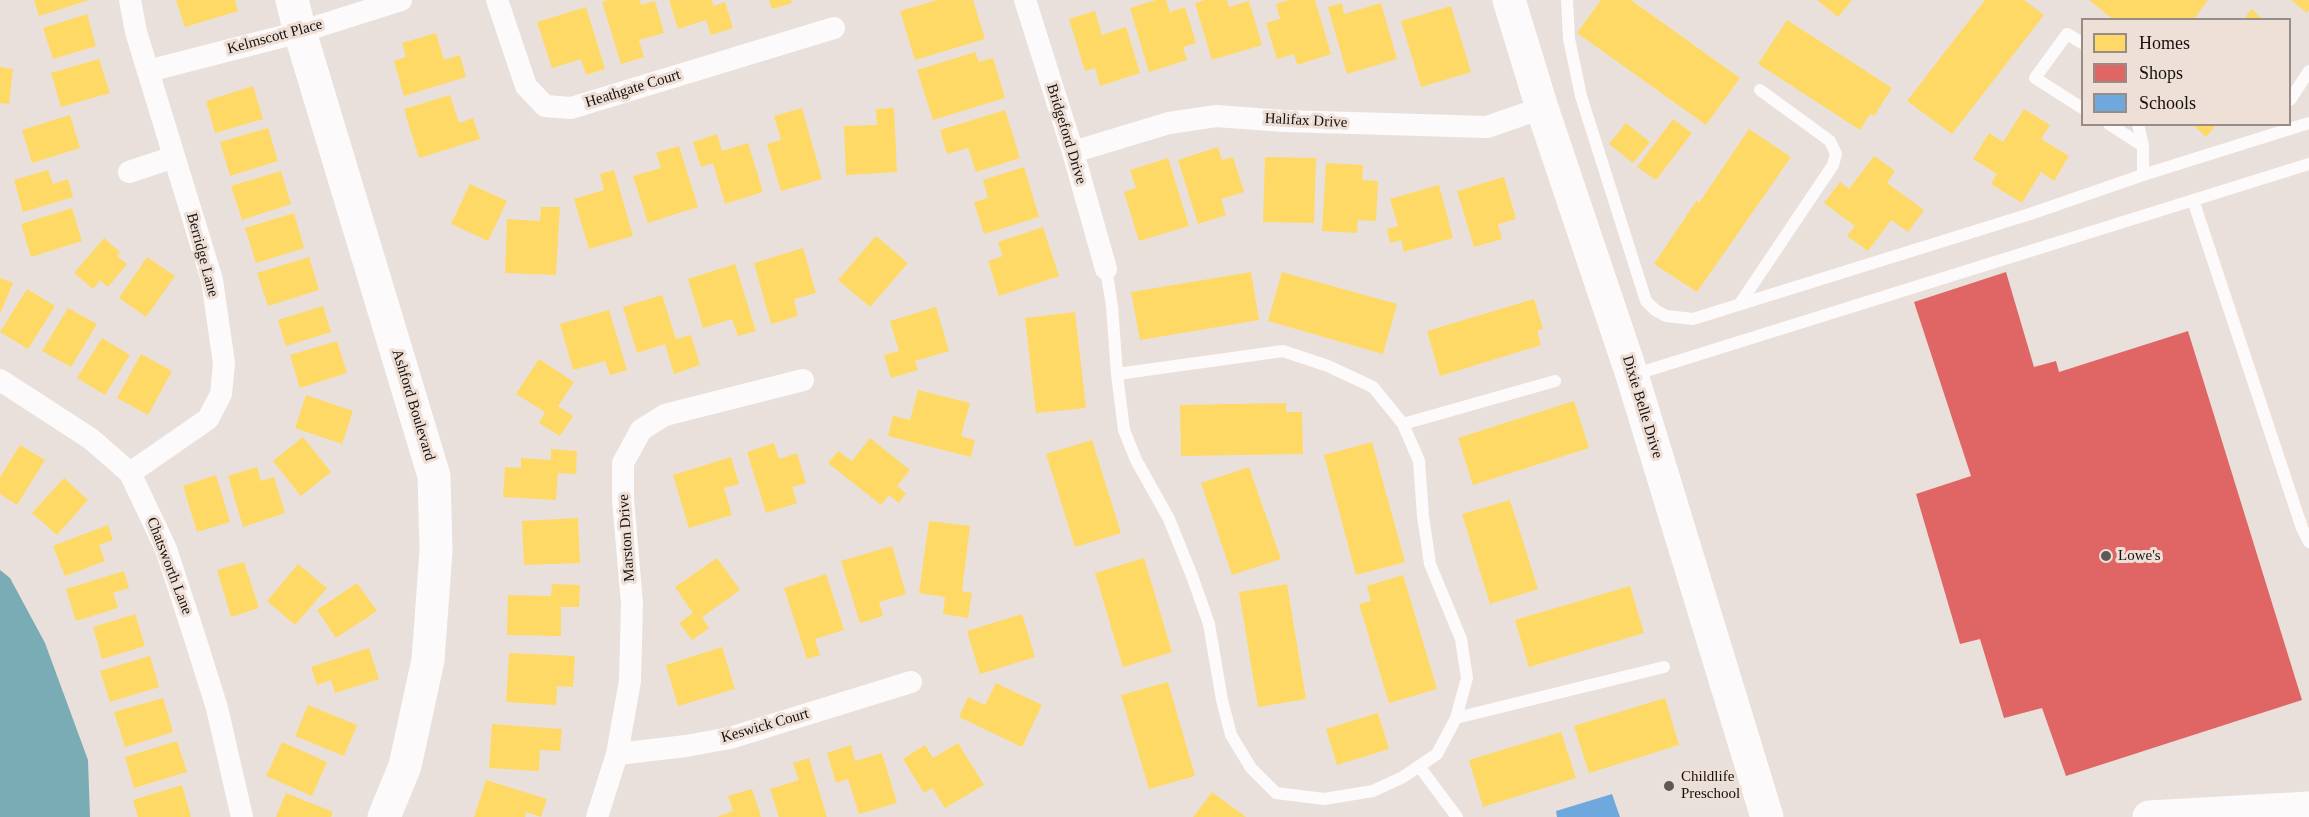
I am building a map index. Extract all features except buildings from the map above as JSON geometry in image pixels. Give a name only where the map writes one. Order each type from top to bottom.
[{"type":"street","name":"Berridge Lane","points":[[130,0],[136,32],[212,280],[224,363],[221,394],[208,419],[130,473]]},
{"type":"street","name":"Ashford Boulevard","points":[[292,0],[434,476],[436,551],[428,660],[405,766],[384,817]]},
{"type":"street","name":"Kelmscott Place","points":[[148,72],[300,32],[401,0]]},
{"type":"street","name":"Heathgate Court","points":[[497,0],[526,86],[545,106],[562,108],[571,108],[834,28]]},
{"type":"street","name":"Bridgeford Drive","points":[[1025,0],[1073,152],[1106,269]]},
{"type":"street","name":"Dixie Belle Drive","points":[[1509,0],[1542,108],[1632,375],[1767,817]]},
{"type":"street","name":"Halifax Drive","points":[[1073,152],[1169,123],[1216,116],[1284,121],[1487,128],[1542,108]]},
{"type":"street","points":[[129,172],[174,157]]},
{"type":"street","name":"Chatsworth Lane","points":[[0,380],[91,439],[130,473],[166,549],[195,638],[217,708],[242,817]]},
{"type":"street","name":"Marston Drive","points":[[597,817],[617,754],[630,681],[632,604],[623,499],[623,464],[641,430],[665,415],[803,380]]},
{"type":"street","name":"Keswick Court","points":[[617,754],[730,738],[911,682]]},
{"type":"street","points":[[2149,817],[2220,811],[2309,808]]},
{"type":"lane","points":[[1567,0],[1569,39],[1578,84],[1646,301],[1666,316],[1693,319],[2030,214],[2143,175],[2309,123]]},
{"type":"lane","points":[[2081,42],[2067,34],[2035,78],[2081,107]]},
{"type":"lane","points":[[2291,97],[2309,71]]},
{"type":"lane","points":[[1739,305],[1833,165],[1836,154],[1830,141],[1760,90]]},
{"type":"lane","points":[[2112,126],[2143,146]]},
{"type":"lane","points":[[2138,126],[2143,146],[2143,175]]},
{"type":"lane","points":[[2265,136],[2272,126]]},
{"type":"lane","points":[[1632,375],[2309,164]]},
{"type":"lane","points":[[2193,200],[2302,528],[2309,542]]},
{"type":"lane","points":[[1106,269],[1112,306],[1117,374],[1124,430],[1136,460],[1169,519],[1192,576],[1209,624],[1222,700],[1231,735],[1251,768],[1276,793],[1324,799],[1374,791],[1403,777],[1437,754],[1456,718],[1467,678],[1461,639],[1430,564],[1423,516],[1419,460],[1403,424],[1373,387],[1328,366],[1283,351],[1117,374]]},
{"type":"lane","points":[[1403,424],[1556,381]]},
{"type":"lane","points":[[1456,718],[1664,667]]},
{"type":"lane","points":[[1419,766],[1457,817]]},
{"type":"water","points":[[0,570],[10,578],[45,643],[88,760],[90,817],[0,817]]},
{"type":"place","name":"Lowe's","points":[[2106,556]]},
{"type":"place","name":"Childlife Preschool","points":[[1669,786]]}]
